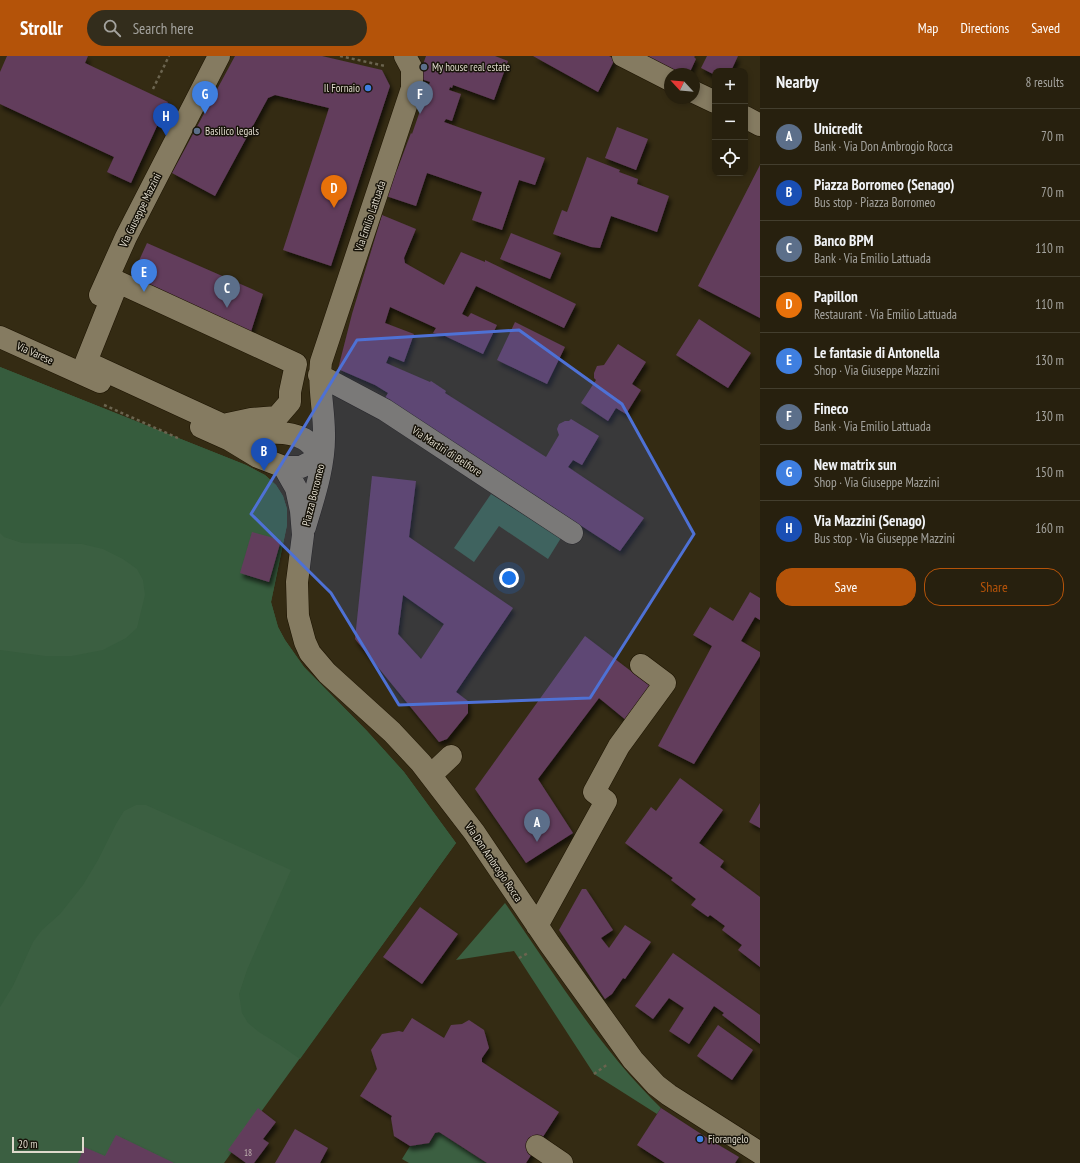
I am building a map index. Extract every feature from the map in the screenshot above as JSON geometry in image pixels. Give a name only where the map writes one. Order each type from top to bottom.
[{"type":"street","name":"Via Giuseppe Mazzini","points":[[70,368],[80,341],[126,237],[219,56]]},
{"type":"street","points":[[623,56],[664,77]]},
{"type":"street","name":"Via Emilio Lattuada","points":[[319,375],[321,362],[412,88],[412,69],[402,60]]},
{"type":"street","points":[[700,95],[712,101]]},
{"type":"street","points":[[748,119],[760,125]]},
{"type":"street","points":[[118,282],[248,341],[296,364],[290,392],[290,402],[277,418],[251,419],[224,425],[86,362],[118,282]]},
{"type":"street","name":"Via Varese","points":[[0,337],[230,440]]},
{"type":"street","name":"Piazza Borromeo","points":[[303,535],[316,490],[322,456],[324,434],[319,375]]},
{"type":"street","name":"Via Martiri di Belfiore","points":[[319,375],[385,410],[572,532]]},
{"type":"street","name":"Piazza Borromeo","points":[[230,440],[257,434],[283,432],[304,439],[322,456]]},
{"type":"street","name":"Piazza Borromeo","points":[[230,440],[258,457],[284,467],[301,467],[322,456]]},
{"type":"street","name":"Piazza Borromeo","points":[[284,467],[296,488],[301,511],[303,535]]},
{"type":"street","name":"Via Don Ambrogio Rocca","points":[[303,535],[297,582],[298,616],[305,642],[310,653],[327,673],[406,745],[430,775],[474,832],[537,926],[633,1060],[668,1096],[760,1153]]},
{"type":"street","points":[[537,926],[606,801],[594,792],[619,746],[665,683],[641,665]]},
{"type":"street","points":[[430,775],[451,756]]},
{"type":"street","points":[[537,1146],[562,1163]]},
{"type":"path","points":[[153,90],[169,56]]},
{"type":"path","points":[[340,56],[384,66],[402,60]]},
{"type":"path","points":[[594,1074],[610,1062]]},
{"type":"highlighted area","points":[[519,330],[622,404],[694,534],[590,698],[399,705],[331,593],[251,514],[357,340]]},
{"type":"green space","points":[[0,367],[246,465],[265,475],[276,485],[283,496],[287,509],[287,525],[271,602],[278,627],[285,640],[304,667],[367,731],[404,772],[456,843],[224,1163],[0,1163]]},
{"type":"green space","points":[[0,367],[246,465],[265,475],[276,485],[283,496],[287,509],[287,525],[271,602],[278,627],[285,640],[304,667],[367,731],[404,772],[456,843],[300,1059],[248,1023],[242,1013],[239,994],[247,970],[291,870],[146,805],[136,805],[124,811],[83,885],[60,914],[42,930],[33,942],[13,986],[0,1007],[0,650],[45,656],[72,656],[103,650],[126,638],[137,628],[145,595],[143,580],[137,569],[123,559],[103,549],[82,544],[22,543],[4,537],[0,533]]},
{"type":"green space","points":[[491,494],[561,538],[548,559],[499,526],[474,562],[454,548]]},
{"type":"green space","points":[[505,903],[597,1035],[617,1060],[661,1108],[657,1114],[594,1074],[514,951],[456,960]]},
{"type":"green space","points":[[439,1132],[487,1163],[409,1163],[402,1159],[410,1146],[429,1143],[435,1133]]},
{"type":"building","points":[[7,56],[88,56],[85,63],[168,102],[131,183],[107,172],[114,157],[0,104],[0,72]]},
{"type":"building","points":[[235,56],[322,56],[382,70],[390,86],[331,266],[283,250],[329,108],[275,95],[268,98],[215,196],[172,173]]},
{"type":"building","points":[[426,56],[495,56],[508,61],[494,100],[453,85],[452,88],[450,87],[449,90],[461,94],[452,121],[446,119],[444,122],[545,158],[535,185],[519,180],[502,230],[472,220],[482,192],[427,173],[416,206],[386,196],[411,133],[412,134],[430,82],[418,78]]},
{"type":"building","points":[[533,56],[609,56],[615,59],[598,92]]},
{"type":"building","points":[[649,56],[695,56],[694,57],[696,59],[692,68],[664,68],[647,60]]},
{"type":"building","points":[[707,56],[738,56],[732,68],[712,68],[712,74],[701,68]]},
{"type":"building","points":[[617,127],[648,139],[636,170],[605,158]]},
{"type":"building","points":[[587,157],[638,179],[637,184],[669,196],[657,232],[611,216],[600,248],[591,247],[553,234],[562,210],[567,212]]},
{"type":"building","points":[[760,165],[760,318],[698,286]]},
{"type":"building","points":[[382,215],[416,229],[404,258],[405,263],[444,285],[461,252],[485,262],[485,260],[576,304],[564,328],[476,286],[462,314],[468,317],[471,313],[497,325],[483,354],[445,336],[433,333],[436,328],[390,307],[385,323],[414,334],[404,362],[389,356],[386,363],[430,382],[431,381],[446,391],[445,393],[546,457],[559,435],[557,429],[559,424],[565,421],[569,421],[571,419],[599,436],[582,465],[573,460],[568,467],[644,518],[620,551],[385,398],[388,393],[375,385],[338,369],[352,314]]},
{"type":"building","points":[[511,233],[561,253],[550,279],[500,259]]},
{"type":"building","points":[[147,243],[263,294],[248,341],[127,287]]},
{"type":"building","points":[[699,319],[751,353],[728,388],[676,355]]},
{"type":"building","points":[[515,322],[565,347],[547,384],[497,360]]},
{"type":"building","points":[[618,344],[646,362],[632,384],[641,390],[626,414],[616,408],[608,421],[581,403],[596,380],[594,378],[594,373],[597,366],[604,365]]},
{"type":"building","points":[[372,476],[416,481],[409,537],[513,608],[456,692],[468,701],[468,713],[447,739],[439,742],[355,639]],"holes":[[[403,595],[444,624],[421,659],[398,634]]]},
{"type":"building","points":[[252,532],[281,540],[269,582],[240,573]]},
{"type":"building","points":[[750,592],[760,598],[760,620],[755,617],[741,641],[760,652],[760,656],[694,764],[658,746],[712,646],[693,635],[710,607],[733,621]]},
{"type":"building","points":[[585,636],[653,688],[627,721],[599,698],[538,779],[573,833],[526,863],[475,789]]},
{"type":"building","points":[[680,778],[723,810],[699,843],[724,861],[720,867],[760,897],[760,967],[738,950],[742,945],[722,930],[725,926],[710,915],[708,917],[691,905],[696,899],[671,880],[673,878],[625,843],[651,807],[656,811]]},
{"type":"building","points":[[760,803],[760,828],[749,822]]},
{"type":"building","points":[[582,889],[586,889],[613,930],[601,938],[609,948],[625,925],[651,942],[625,979],[623,978],[612,994],[605,999],[559,930]]},
{"type":"building","points":[[420,907],[458,934],[422,984],[383,957]]},
{"type":"building","points":[[673,953],[760,1015],[760,1044],[722,1015],[724,1013],[714,1006],[689,1044],[669,1031],[684,1008],[669,998],[653,1019],[635,1006]]},
{"type":"building","points":[[412,1018],[444,1038],[451,1025],[462,1024],[469,1020],[484,1030],[489,1048],[482,1058],[482,1062],[559,1112],[526,1163],[487,1163],[439,1132],[435,1133],[429,1143],[410,1146],[394,1136],[392,1116],[360,1096],[377,1069],[371,1050],[382,1034],[399,1031],[403,1032]]},
{"type":"building","points":[[718,1025],[753,1050],[732,1080],[697,1056]]},
{"type":"building","points":[[258,1108],[276,1122],[263,1139],[269,1143],[254,1163],[246,1163],[228,1150]]},
{"type":"building","points":[[661,1108],[739,1157],[735,1163],[665,1163],[637,1145]]},
{"type":"building","points":[[295,1129],[328,1148],[320,1163],[275,1163]]},
{"type":"building","points":[[116,1135],[174,1163],[78,1163],[84,1147],[105,1156]]},
{"type":"place","name":"My house real estate","points":[[424,67]]},
{"type":"place","name":"Il Fornaio","points":[[368,88]]},
{"type":"place","name":"New matrix sun","points":[[205,114]]},
{"type":"place","name":"Fineco","points":[[420,114]]},
{"type":"place","name":"Basilico legals","points":[[197,131]]},
{"type":"place","name":"Via Mazzini (Senago)","points":[[166,136]]},
{"type":"place","name":"Papillon","points":[[334,208]]},
{"type":"place","name":"Le fantasie di Antonella","points":[[144,292]]},
{"type":"place","name":"Banco BPM","points":[[227,308]]},
{"type":"place","name":"Piazza Borromeo (Senago)","points":[[264,471]]},
{"type":"place","name":"Unicredit","points":[[537,842]]},
{"type":"place","name":"Fiorangelo","points":[[700,1139]]}]
